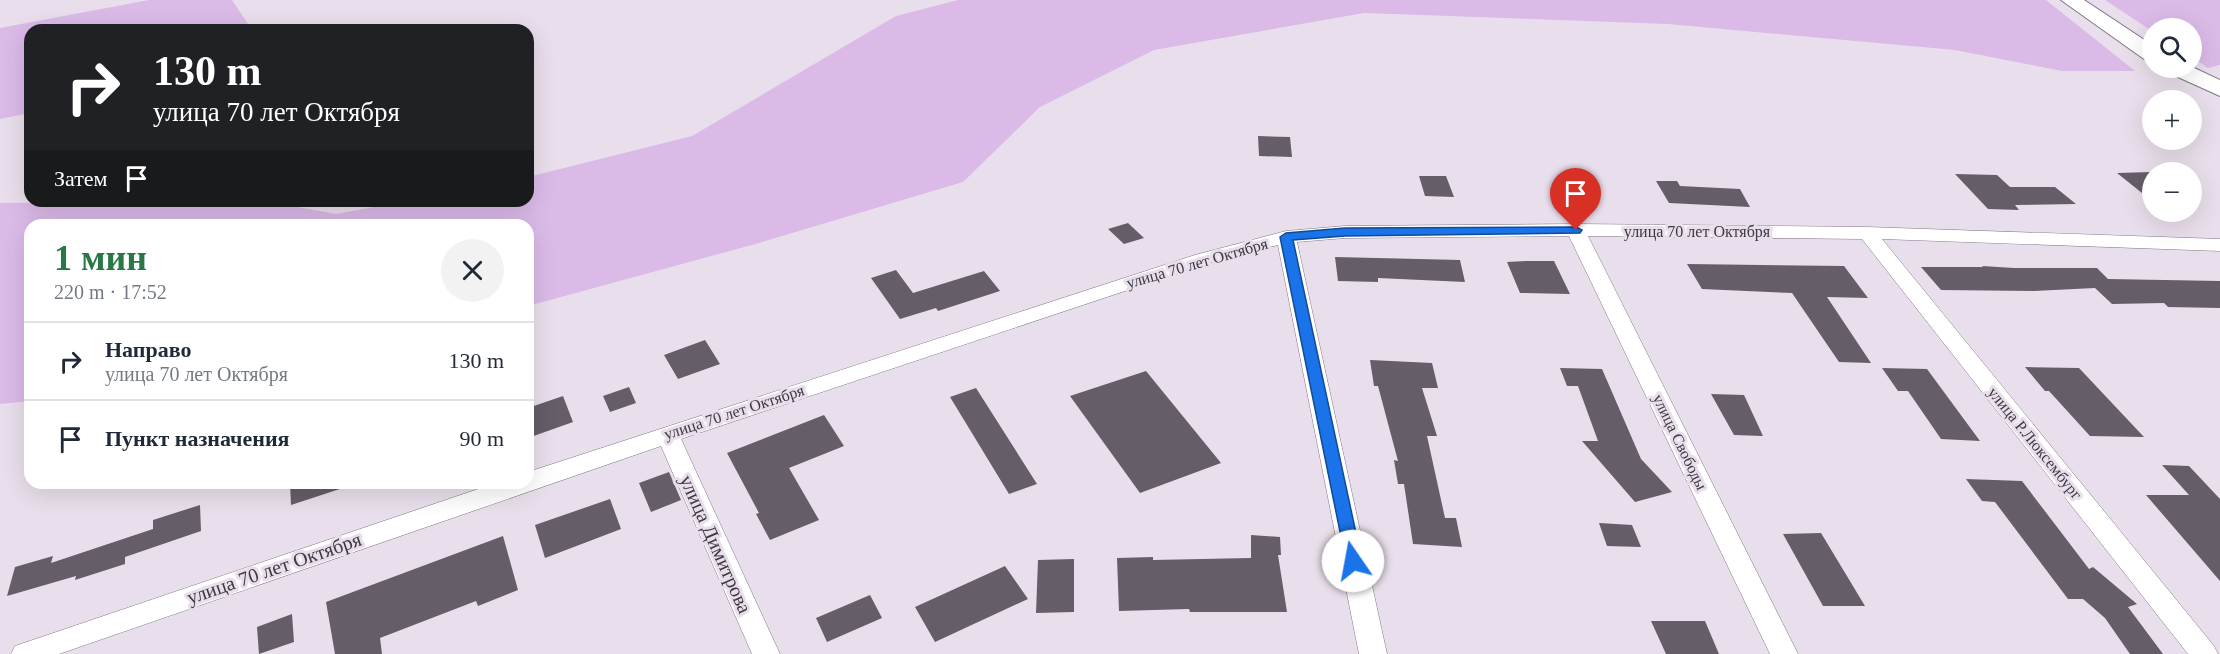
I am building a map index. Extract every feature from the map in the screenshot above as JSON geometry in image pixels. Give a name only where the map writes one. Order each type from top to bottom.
[{"type":"street","points":[[2071,0],[2142,47]]},
{"type":"street","points":[[2198,78],[2220,89]]},
{"type":"street","name":"улица 70 лет Октября","points":[[534,479],[1202,259],[1286,237],[1345,232],[1576,230],[1867,232],[2220,245]]},
{"type":"street","name":"улица Свободы","points":[[1576,230],[1784,654]]},
{"type":"street","name":"улица Р.Люксембург","points":[[1867,232],[2204,654]]},
{"type":"street","points":[[1286,237],[1373,654]]},
{"type":"street","name":"улица Димитрова","points":[[667,434],[766,654]]},
{"type":"street","name":"улица 70 лет Октября","points":[[25,654],[506,489]]},
{"type":"shaded area","points":[[149,0],[232,0],[248,24],[24,24],[24,114],[0,119],[0,28]]},
{"type":"shaded area","points":[[958,0],[2046,0],[2135,71],[2062,71],[1955,50],[1668,24],[1364,13],[1154,50],[1040,107],[963,182],[759,243],[534,304],[534,219],[24,219],[24,402],[0,404],[0,203],[24,203],[24,207],[298,207],[336,214],[374,207],[534,207],[534,176],[692,136],[896,16]]},
{"type":"shaded area","points":[[2105,0],[2220,0],[2220,65],[2208,68],[2202,64],[2202,18],[2142,18],[2142,24]]},
{"type":"building","points":[[1258,136],[1290,137],[1292,157],[1259,156]]},
{"type":"building","points":[[2142,172],[2142,193],[2117,173]]},
{"type":"building","points":[[1955,174],[1997,175],[2010,187],[2055,187],[2076,204],[2015,205],[2019,210],[1988,209]]},
{"type":"building","points":[[1419,176],[1446,176],[1454,197],[1425,196]]},
{"type":"building","points":[[1656,181],[1677,181],[1680,186],[1740,189],[1750,207],[1669,203]]},
{"type":"building","points":[[1128,223],[1144,238],[1124,244],[1108,229]]},
{"type":"building","points":[[1335,257],[1460,260],[1465,282],[1378,278],[1378,282],[1338,281]]},
{"type":"building","points":[[1554,261],[1570,294],[1520,293],[1507,262]]},
{"type":"building","points":[[1687,264],[1844,266],[1868,298],[1827,297],[1871,363],[1839,362],[1792,293],[1702,289]]},
{"type":"building","points":[[1921,267],[2097,268],[2108,279],[2220,281],[2220,308],[2168,307],[2164,303],[2112,304],[2095,288],[2034,291],[1941,290]]},
{"type":"building","points":[[896,270],[913,293],[984,271],[1000,291],[938,311],[936,308],[900,319],[871,278]]},
{"type":"building","points":[[705,340],[720,364],[678,379],[664,355]]},
{"type":"building","points":[[1370,360],[1432,363],[1438,388],[1422,388],[1437,436],[1427,436],[1445,518],[1456,518],[1462,547],[1413,544],[1404,484],[1398,484],[1394,460],[1398,461],[1378,386],[1374,386]]},
{"type":"building","points":[[2025,367],[2079,368],[2144,437],[2090,436],[2049,391],[2045,391]]},
{"type":"building","points":[[1560,368],[1602,369],[1641,459],[1672,492],[1635,502],[1582,441],[1598,441],[1578,386],[1567,386]]},
{"type":"building","points":[[1882,368],[1927,369],[1980,441],[1941,439],[1908,391],[1898,391]]},
{"type":"building","points":[[1146,371],[1221,463],[1140,493],[1070,396]]},
{"type":"building","points":[[629,387],[636,403],[610,412],[603,396]]},
{"type":"building","points":[[976,388],[1037,484],[1009,494],[950,397]]},
{"type":"building","points":[[1711,394],[1744,395],[1763,436],[1734,435]]},
{"type":"building","points":[[563,396],[573,422],[534,436],[534,406]]},
{"type":"building","points":[[824,415],[844,446],[789,468],[819,520],[770,540],[756,514],[759,513],[727,453]]},
{"type":"building","points":[[2162,465],[2189,466],[2220,499],[2220,581],[2146,495],[2189,495]]},
{"type":"building","points":[[669,472],[681,500],[651,512],[639,483]]},
{"type":"building","points":[[1966,479],[2022,481],[2089,569],[2093,567],[2137,604],[2128,607],[2163,654],[2130,654],[2105,618],[2083,599],[2068,599],[1995,502],[1982,501]]},
{"type":"building","points":[[290,489],[340,489],[291,505]]},
{"type":"building","points":[[610,499],[621,529],[545,558],[535,525]]},
{"type":"building","points":[[200,505],[201,531],[125,557],[125,564],[75,580],[76,576],[7,596],[15,567],[53,556],[51,563],[153,529],[153,520]]},
{"type":"building","points":[[1599,523],[1632,525],[1641,547],[1607,546]]},
{"type":"building","points":[[1821,533],[1865,606],[1823,606],[1783,534]]},
{"type":"building","points":[[1251,535],[1280,537],[1281,555],[1278,555],[1287,612],[1190,612],[1189,609],[1119,611],[1117,558],[1153,557],[1153,560],[1251,558]]},
{"type":"building","points":[[503,536],[518,590],[478,606],[476,601],[380,638],[382,654],[335,654],[326,602]]},
{"type":"building","points":[[1074,559],[1074,612],[1036,613],[1038,560]]},
{"type":"building","points":[[1005,566],[1028,599],[935,642],[915,607]]},
{"type":"building","points":[[870,595],[882,618],[827,642],[816,618]]},
{"type":"building","points":[[292,614],[294,642],[259,654],[257,627]]},
{"type":"building","points":[[1651,621],[1705,621],[1719,654],[1666,654]]},
{"type":"route","points":[[1353,561],[1286,237],[1345,232],[1576,230]]}]
